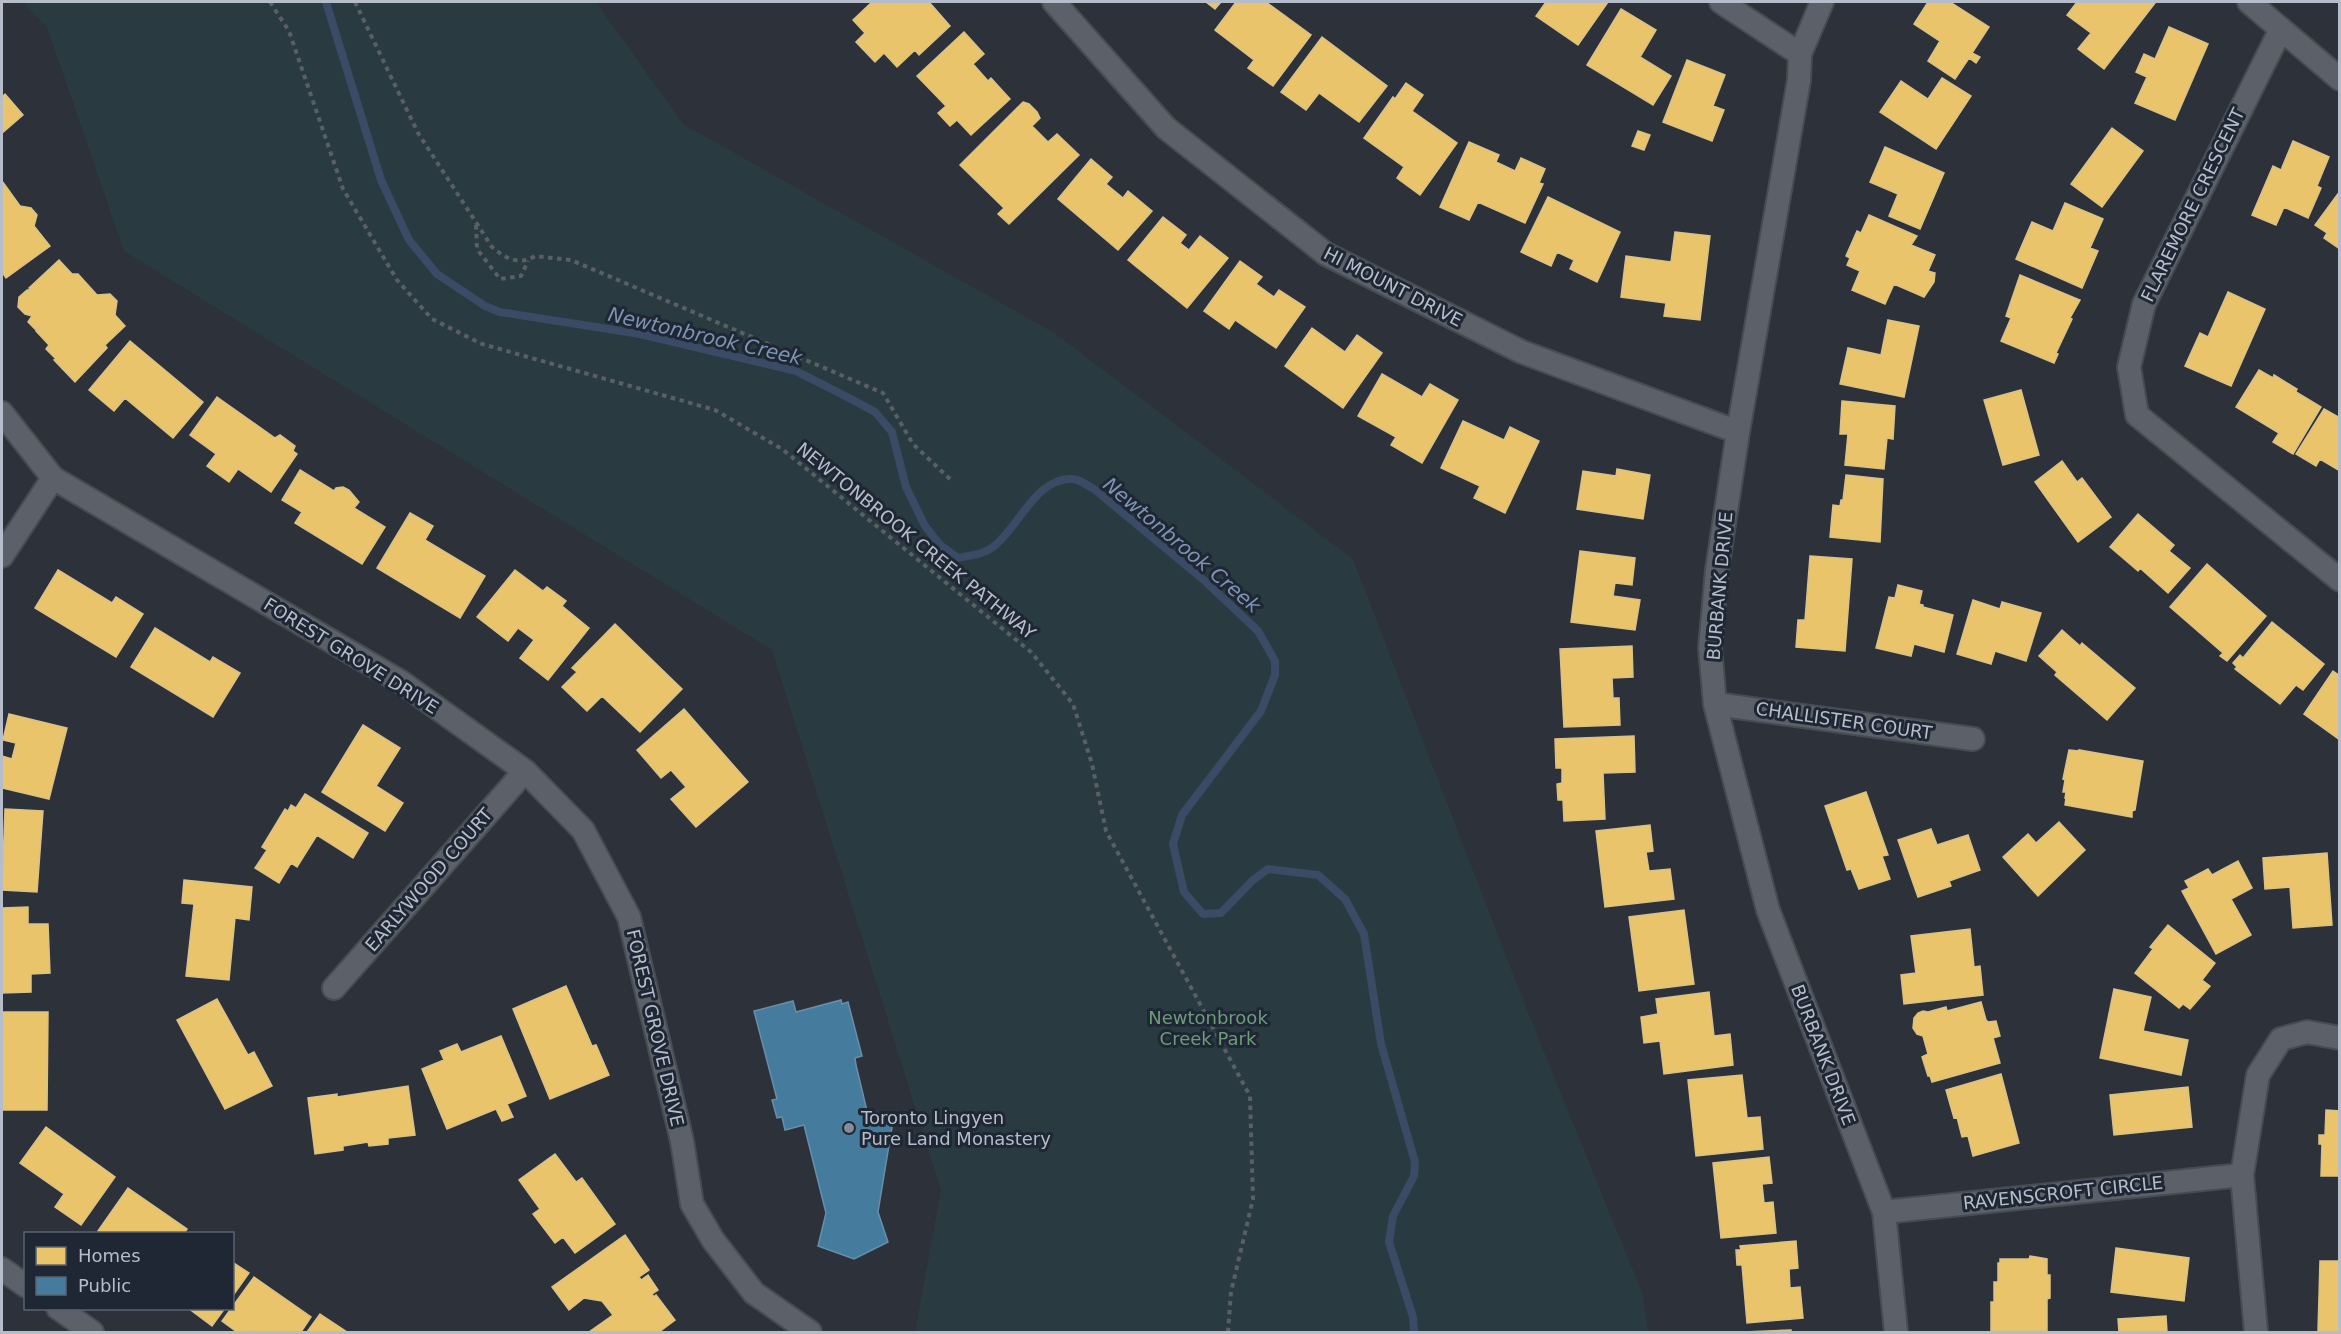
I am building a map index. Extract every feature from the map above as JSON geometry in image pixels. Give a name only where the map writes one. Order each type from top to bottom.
[{"type":"street","name":"HI MOUNT DRIVE","points":[[1054,2],[1166,128],[1326,254],[1522,352],[1738,432]]},
{"type":"street","points":[[1721,2],[1800,54]]},
{"type":"street","name":"BURBANK DRIVE","points":[[1822,2],[1800,54],[1799,80],[1738,432],[1717,570],[1710,648],[1715,704],[1768,910],[1884,1212],[1896,1332]]},
{"type":"street","points":[[2249,2],[2340,79]]},
{"type":"street","name":"FLAREMORE CRESCENT","points":[[2281,28],[2144,304],[2128,367],[2137,415],[2340,580]]},
{"type":"street","name":"FOREST GROVE DRIVE","points":[[2,413],[53,478],[401,682],[525,771],[583,830],[629,917],[682,1141],[692,1204],[713,1240],[754,1293],[810,1332]]},
{"type":"street","points":[[2,556],[53,478]]},
{"type":"street","name":"CHALLISTER COURT","points":[[1715,704],[1973,738]]},
{"type":"street","name":"EARLYWOOD COURT","points":[[334,988],[525,771]]},
{"type":"street","points":[[2256,1332],[2242,1175],[2258,1075],[2281,1039],[2307,1032],[2340,1038]]},
{"type":"street","name":"RAVENSCROFT CIRCLE","points":[[1884,1212],[2242,1175]]},
{"type":"street","points":[[2,1269],[24,1285]]},
{"type":"street","points":[[61,1310],[92,1332]]},
{"type":"path","name":"NEWTONBROOK CREEK PATHWAY","points":[[270,2],[289,31],[343,189],[397,280],[432,319],[482,344],[715,410],[782,449],[1030,652],[1073,704],[1092,765],[1106,831],[1250,1096],[1253,1199],[1231,1292],[1228,1332]]},
{"type":"path","points":[[354,2],[417,133],[476,224],[492,247],[508,260],[528,261]]},
{"type":"path","points":[[476,224],[477,249],[500,279],[521,276],[528,261],[535,256],[571,260],[883,393],[913,444],[952,481]]},
{"type":"green space","name":"Newtonbrook Creek Park","points":[[21,2],[596,2],[683,124],[1056,334],[1353,559],[1525,1005],[1643,1295],[1648,1332],[915,1332],[941,1190],[772,650],[124,251],[47,27]]},
{"type":"building: Homes","points":[[872,2],[929,2],[950,26],[919,55],[915,50],[897,67],[884,53],[875,62],[856,42],[865,33],[853,20]]},
{"type":"building: Homes","points":[[1206,2],[1221,2],[1215,9]]},
{"type":"building: Homes","points":[[1236,2],[1266,2],[1311,35],[1273,86],[1248,68],[1254,60],[1215,30]]},
{"type":"building: Homes","points":[[1546,2],[1608,2],[1578,45],[1536,16]]},
{"type":"building: Homes","points":[[1928,2],[1950,2],[1989,27],[1972,53],[1980,57],[1976,63],[1969,58],[1955,79],[1928,61],[1940,41],[1914,24]]},
{"type":"building: Homes","points":[[2077,2],[2155,3],[2104,69],[2078,49],[2091,33],[2067,15]]},
{"type":"building: Homes","points":[[1621,9],[1656,30],[1640,57],[1671,76],[1653,105],[1587,65]]},
{"type":"building: Homes","points":[[2169,27],[2208,44],[2175,120],[2135,103],[2147,77],[2136,72],[2144,54],[2155,59]]},
{"type":"building: Homes","points":[[964,32],[984,54],[973,64],[988,81],[991,78],[1010,99],[971,135],[957,120],[950,126],[938,113],[946,106],[917,76]]},
{"type":"building: Homes","points":[[1322,37],[1387,86],[1359,122],[1319,93],[1306,110],[1281,92]]},
{"type":"building: Homes","points":[[1687,60],[1725,75],[1713,106],[1724,110],[1712,141],[1663,122]]},
{"type":"building: Homes","points":[[1942,78],[1971,96],[1936,149],[1880,112],[1901,81],[1928,99]]},
{"type":"building: Homes","points":[[1406,83],[1423,95],[1412,111],[1457,143],[1420,195],[1397,178],[1404,167],[1364,138],[1393,97],[1395,99]]},
{"type":"building: Homes","points":[[5,94],[23,115],[2,133],[2,97]]},
{"type":"building: Homes","points":[[1023,102],[1029,104],[1037,112],[1040,118],[1032,126],[1048,142],[1057,134],[1079,155],[1009,224],[998,214],[1004,208],[960,165]]},
{"type":"building: Homes","points":[[2112,128],[2143,151],[2102,207],[2071,184]]},
{"type":"building: Homes","points":[[1638,131],[1650,135],[1644,150],[1632,146]]},
{"type":"building: Homes","points":[[2293,141],[2329,157],[2317,186],[2321,188],[2308,218],[2284,207],[2276,225],[2252,215],[2273,166],[2281,170]]},
{"type":"building: Homes","points":[[1469,142],[1499,155],[1496,162],[1515,171],[1521,158],[1545,169],[1539,183],[1543,184],[1525,223],[1478,202],[1469,220],[1440,207]]},
{"type":"building: Homes","points":[[1885,147],[1944,173],[1920,229],[1889,216],[1898,194],[1870,182]]},
{"type":"building: Homes","points":[[1091,159],[1112,177],[1106,184],[1123,198],[1128,191],[1152,211],[1118,250],[1058,199]]},
{"type":"building: Homes","points":[[2,181],[20,206],[31,208],[37,215],[34,226],[50,246],[6,278],[2,272]]},
{"type":"building: Homes","points":[[2340,191],[2340,249],[2324,238],[2327,233],[2315,225]]},
{"type":"building: Homes","points":[[1548,197],[1620,232],[1597,282],[1570,269],[1574,260],[1557,252],[1551,266],[1521,252]]},
{"type":"building: Homes","points":[[2065,203],[2103,219],[2090,248],[2098,251],[2082,288],[2016,259],[2032,222],[2053,231]]},
{"type":"building: Homes","points":[[1869,215],[1917,236],[1911,245],[1935,255],[1928,271],[1935,273],[1934,282],[1924,297],[1894,284],[1885,304],[1852,290],[1860,271],[1847,265],[1850,258],[1846,256],[1857,231],[1861,233]]},
{"type":"building: Homes","points":[[1163,217],[1186,235],[1180,243],[1189,250],[1200,236],[1228,258],[1187,308],[1128,260]]},
{"type":"building: Homes","points":[[1675,232],[1710,236],[1700,320],[1664,316],[1666,303],[1621,297],[1626,256],[1671,262]]},
{"type":"building: Homes","points":[[59,260],[72,274],[78,274],[97,295],[110,294],[117,301],[115,315],[125,326],[105,345],[107,348],[75,382],[46,349],[49,345],[36,331],[41,326],[36,330],[28,322],[32,316],[25,314],[18,307],[19,297],[27,290],[31,290],[29,288]]},
{"type":"building: Homes","points":[[1240,261],[1262,277],[1256,284],[1274,297],[1279,290],[1305,307],[1276,348],[1235,320],[1229,329],[1204,311]]},
{"type":"building: Homes","points":[[2020,275],[2080,300],[2070,318],[2072,319],[2056,353],[2058,354],[2054,363],[2001,341],[2011,318],[2006,316]]},
{"type":"building: Homes","points":[[2228,292],[2265,309],[2231,386],[2185,366],[2200,333],[2208,337]]},
{"type":"building: Homes","points":[[1888,320],[1919,326],[1904,397],[1840,384],[1848,348],[1881,355]]},
{"type":"building: Homes","points":[[1312,328],[1345,352],[1357,335],[1382,353],[1343,408],[1285,366]]},
{"type":"building: Homes","points":[[130,341],[203,402],[173,438],[125,398],[114,411],[89,390]]},
{"type":"building: Homes","points":[[2259,370],[2273,378],[2274,375],[2321,407],[2293,454],[2273,442],[2279,433],[2236,407]]},
{"type":"building: Homes","points":[[1382,374],[1422,397],[1430,384],[1458,400],[1422,463],[1391,445],[1396,437],[1358,416]]},
{"type":"building: Homes","points":[[2021,390],[2039,455],[2003,465],[1984,400]]},
{"type":"building: Homes","points":[[217,397],[275,438],[280,435],[295,446],[293,451],[297,454],[271,492],[238,469],[229,482],[207,466],[216,454],[190,435]]},
{"type":"building: Homes","points":[[1842,401],[1895,406],[1893,439],[1887,438],[1884,469],[1845,465],[1848,434],[1840,434]]},
{"type":"building: Homes","points":[[2324,409],[2340,418],[2340,471],[2320,459],[2316,466],[2296,454]]},
{"type":"building: Homes","points":[[1463,421],[1504,440],[1510,427],[1539,441],[1505,513],[1474,498],[1480,486],[1441,468]]},
{"type":"building: Homes","points":[[2062,461],[2077,482],[2082,478],[2111,517],[2078,542],[2035,482]]},
{"type":"building: Homes","points":[[1617,469],[1650,475],[1643,519],[1577,509],[1583,471],[1616,476]]},
{"type":"building: Homes","points":[[300,470],[334,491],[336,488],[343,487],[349,490],[359,502],[354,508],[385,527],[362,564],[295,523],[302,512],[282,500]]},
{"type":"building: Homes","points":[[1846,475],[1883,479],[1880,542],[1830,537],[1833,505],[1840,506],[1843,500]]},
{"type":"building: Homes","points":[[410,513],[433,526],[425,540],[485,576],[460,618],[377,568]]},
{"type":"building: Homes","points":[[2138,514],[2174,545],[2169,551],[2190,568],[2168,593],[2140,568],[2138,571],[2110,547]]},
{"type":"building: Homes","points":[[1580,551],[1635,558],[1632,585],[1615,583],[1613,596],[1640,600],[1635,630],[1571,622]]},
{"type":"building: Homes","points":[[1810,556],[1852,559],[1845,651],[1796,647],[1798,620],[1805,620]]},
{"type":"building: Homes","points":[[2207,564],[2266,616],[2227,661],[2220,656],[2223,653],[2170,607]]},
{"type":"building: Homes","points":[[58,570],[112,603],[116,597],[143,614],[116,657],[35,608]]},
{"type":"building: Homes","points":[[515,570],[543,591],[547,587],[566,601],[562,606],[589,628],[548,680],[520,658],[534,640],[518,628],[508,641],[477,617]]},
{"type":"building: Homes","points":[[1898,585],[1922,591],[1919,604],[1923,607],[1953,615],[1944,652],[1914,644],[1911,656],[1876,648],[1889,597],[1895,598]]},
{"type":"building: Homes","points":[[1973,600],[2000,609],[2002,602],[2041,613],[2026,661],[1995,651],[1991,664],[1957,654]]},
{"type":"building: Homes","points":[[2272,622],[2324,664],[2303,690],[2296,685],[2280,704],[2235,669],[2237,667],[2233,663],[2240,655],[2243,658]]},
{"type":"building: Homes","points":[[615,624],[682,689],[640,732],[602,696],[587,711],[562,687],[577,672],[572,668]]},
{"type":"building: Homes","points":[[155,628],[210,662],[213,657],[240,673],[213,717],[131,667]]},
{"type":"building: Homes","points":[[2062,630],[2080,646],[2082,643],[2135,688],[2107,720],[2055,675],[2057,672],[2039,656]]},
{"type":"building: Homes","points":[[1632,646],[1633,677],[1612,678],[1613,698],[1619,698],[1620,725],[1564,727],[1560,649]]},
{"type":"building: Homes","points":[[2333,671],[2340,676],[2340,740],[2304,714]]},
{"type":"building: Homes","points":[[684,709],[748,782],[696,827],[671,799],[686,787],[671,770],[661,778],[637,750]]},
{"type":"building: Homes","points":[[9,714],[67,728],[49,799],[2,788],[2,756],[12,759],[16,743],[3,740]]},
{"type":"building: Homes","points":[[363,725],[400,748],[376,786],[403,803],[385,831],[322,792]]},
{"type":"building: Homes","points":[[1634,736],[1635,772],[1603,773],[1605,819],[1564,821],[1563,800],[1558,800],[1557,784],[1562,783],[1562,768],[1556,768],[1555,739]]},
{"type":"building: Homes","points":[[2069,750],[2143,761],[2132,817],[2065,805],[2066,792],[2063,792],[2065,780],[2063,779]]},
{"type":"building: Homes","points":[[1866,792],[1888,855],[1882,856],[1890,879],[1859,889],[1851,869],[1847,870],[1825,806]]},
{"type":"building: Homes","points":[[305,794],[368,833],[353,858],[317,835],[297,867],[291,863],[279,883],[255,868],[267,850],[262,847],[285,809],[288,811],[291,805],[296,808]]},
{"type":"building: Homes","points":[[5,809],[43,811],[37,892],[2,890]]},
{"type":"building: Homes","points":[[2059,822],[2085,850],[2038,896],[2003,857],[2028,834],[2036,843]]},
{"type":"building: Homes","points":[[1650,825],[1653,851],[1646,852],[1649,871],[1670,869],[1674,899],[1605,907],[1596,831]]},
{"type":"building: Homes","points":[[1931,829],[1937,845],[1968,835],[1980,870],[1949,881],[1951,886],[1918,897],[1898,840]]},
{"type":"building: Homes","points":[[2327,853],[2332,925],[2293,928],[2290,887],[2265,889],[2263,858]]},
{"type":"building: Homes","points":[[2238,861],[2252,888],[2231,899],[2251,935],[2216,954],[2182,891],[2189,888],[2185,881],[2208,869],[2212,875]]},
{"type":"building: Homes","points":[[184,880],[252,887],[249,920],[235,918],[229,980],[186,976],[194,904],[182,903]]},
{"type":"building: Homes","points":[[28,907],[28,924],[48,924],[50,973],[31,974],[31,992],[2,993],[2,908]]},
{"type":"building: Homes","points":[[1684,910],[1694,984],[1639,991],[1629,917]]},
{"type":"building: Homes","points":[[2168,925],[2215,963],[2202,980],[2210,986],[2190,1009],[2183,1004],[2179,1008],[2135,973],[2153,949],[2150,947]]},
{"type":"building: Homes","points":[[1970,929],[1974,967],[1980,966],[1983,995],[1904,1004],[1901,975],[1916,973],[1911,936]]},
{"type":"building: Homes","points":[[566,986],[592,1046],[596,1045],[609,1075],[550,1099],[513,1009]]},
{"type":"building: Homes","points":[[2114,989],[2151,997],[2143,1031],[2188,1040],[2181,1075],[2100,1058]]},
{"type":"building: Homes","points":[[1709,992],[1714,1036],[1730,1034],[1733,1065],[1664,1074],[1660,1041],[1644,1043],[1641,1017],[1658,1014],[1656,999]]},
{"type":"building: Homes","points":[[217,999],[248,1055],[254,1052],[272,1086],[225,1109],[177,1020]]},
{"type":"building: Homes","points":[[1981,1002],[1986,1020],[1996,1021],[2000,1036],[1993,1038],[2000,1063],[1932,1082],[1922,1057],[1928,1054],[1923,1036],[1917,1034],[1913,1028],[1914,1018],[1923,1011],[1928,1012],[1946,1007],[1947,1011]]},
{"type":"building: Homes","points":[[3,1012],[48,1012],[47,1110],[2,1110]]},
{"type":"building: Homes","points":[[501,1036],[526,1096],[507,1104],[513,1117],[502,1121],[496,1109],[447,1129],[422,1069],[444,1060],[440,1051],[457,1044],[461,1052]]},
{"type":"building: Homes","points":[[2001,1074],[2019,1143],[1973,1156],[1968,1136],[1962,1137],[1957,1117],[1954,1118],[1946,1090]]},
{"type":"building: Homes","points":[[1742,1075],[1747,1118],[1760,1117],[1763,1149],[1696,1156],[1688,1080]]},
{"type":"building: Homes","points":[[408,1086],[415,1135],[388,1138],[388,1144],[369,1146],[368,1142],[343,1146],[343,1150],[315,1154],[308,1098],[337,1094],[337,1097]]},
{"type":"building: Homes","points":[[2188,1087],[2192,1127],[2114,1135],[2110,1095]]},
{"type":"building: Homes","points":[[2326,1110],[2340,1111],[2340,1176],[2321,1176],[2322,1144],[2319,1144],[2319,1135],[2325,1135]]},
{"type":"building: Homes","points":[[46,1127],[115,1177],[81,1225],[55,1207],[64,1194],[20,1163]]},
{"type":"building: Homes","points":[[555,1154],[576,1182],[582,1178],[615,1224],[575,1253],[563,1237],[555,1243],[533,1214],[540,1209],[519,1180]]},
{"type":"building: Homes","points":[[1769,1157],[1772,1183],[1762,1184],[1764,1203],[1773,1202],[1776,1233],[1721,1238],[1713,1163]]},
{"type":"building: Homes","points":[[128,1188],[187,1229],[185,1232],[98,1231]]},
{"type":"building: Homes","points":[[625,1235],[649,1270],[639,1277],[641,1280],[648,1275],[658,1290],[652,1294],[654,1297],[656,1295],[675,1320],[659,1332],[589,1332],[613,1315],[602,1301],[584,1298],[569,1310],[552,1287]]},
{"type":"building: Homes","points":[[1796,1241],[1798,1268],[1789,1269],[1790,1288],[1800,1287],[1803,1318],[1747,1323],[1742,1265],[1737,1265],[1736,1250],[1741,1250],[1740,1246]]},
{"type":"building: Homes","points":[[2116,1248],[2189,1258],[2184,1301],[2111,1292]]},
{"type":"building: Homes","points":[[2030,1256],[2047,1259],[2050,1298],[2047,1299],[2047,1331],[1991,1331],[1991,1302],[1994,1302],[1994,1282],[1998,1282],[2000,1259],[2029,1259]]},
{"type":"building: Homes","points":[[2320,1261],[2340,1261],[2340,1332],[2318,1331]]},
{"type":"building: Homes","points":[[234,1263],[249,1273],[234,1294]]},
{"type":"building: Homes","points":[[254,1277],[311,1317],[301,1332],[253,1332],[249,1330],[237,1332],[222,1321],[230,1310],[234,1310],[234,1304]]},
{"type":"building: Homes","points":[[191,1310],[224,1310],[212,1326]]},
{"type":"building: Homes","points":[[320,1314],[347,1332],[307,1332]]},
{"type":"building: Homes","points":[[2166,1316],[2167,1332],[2119,1332],[2118,1319]]},
{"type":"building: Homes","points":[[1791,1330],[1791,1332],[1743,1332]]},
{"type":"building: Public","name":"Toronto Lingyen Pure Land Monastery","points":[[841,1000],[842,1004],[848,1002],[862,1056],[855,1058],[867,1111],[894,1115],[878,1212],[888,1242],[854,1259],[818,1246],[826,1213],[804,1125],[785,1130],[782,1117],[777,1118],[772,1100],[777,1099],[754,1011],[793,1001],[796,1012]]},
{"type":"waterway","name":"Newtonbrook Creek","points":[[326,2],[381,180],[409,240],[437,274],[485,306],[500,312],[640,334],[796,371],[853,400],[875,412],[892,432],[906,487],[925,526],[940,545],[958,558],[981,553],[993,547],[1028,505],[1048,486],[1060,481],[1073,479],[1079,481],[1094,489],[1205,581],[1258,631],[1275,661],[1275,675],[1261,711],[1182,815],[1173,844],[1184,892],[1203,914],[1221,913],[1253,880],[1268,869],[1318,875],[1345,899],[1364,934],[1381,1044],[1415,1162],[1414,1176],[1393,1216],[1389,1242],[1413,1317],[1414,1332]]},
{"type":"place","name":"Toronto Lingyen Pure Land Monastery","points":[[849,1128]]}]
